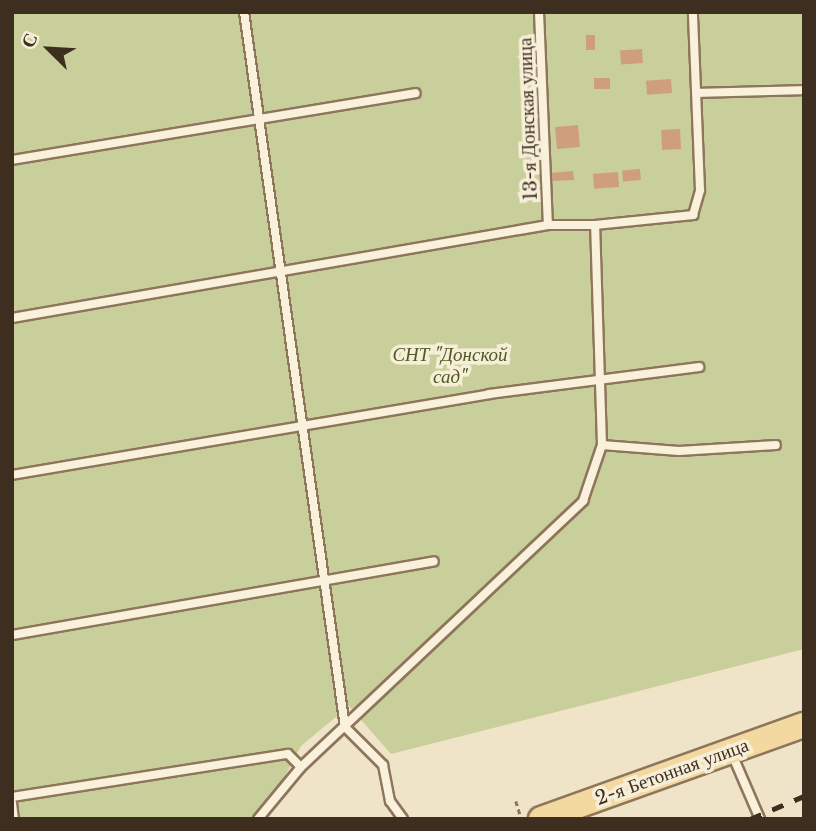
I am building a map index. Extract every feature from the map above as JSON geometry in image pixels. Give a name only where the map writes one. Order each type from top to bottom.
[{"type":"main road","name":"2-я Бетонная улица","points":[[541,819],[804,725]]},
{"type":"lane","points":[[244,12],[277,270],[345,727],[383,765],[390,801],[403,819]]},
{"type":"lane","name":"13-я Донская улица","points":[[539,12],[548,225]]},
{"type":"lane","points":[[12,318],[548,225],[595,225],[694,215],[700,190],[693,12]]},
{"type":"lane","points":[[698,93],[804,90]]},
{"type":"lane","points":[[12,160],[256,117],[415,93]]},
{"type":"lane","points":[[258,819],[301,767],[583,501],[602,445],[595,225]]},
{"type":"lane","points":[[12,475],[300,426],[599,379],[699,367]]},
{"type":"lane","points":[[602,445],[679,451],[776,445]]},
{"type":"lane","points":[[12,635],[434,561]]},
{"type":"lane","points":[[731,751],[760,819]]},
{"type":"lane","points":[[12,797],[288,754],[301,767]]},
{"type":"lane","points":[[12,803],[14,819]]},
{"type":"path","points":[[516,801],[522,819]]},
{"type":"green space","name":"СНТ \"Донской сад\"","points":[[12,12],[804,12],[804,649],[391,754],[349,706],[301,746],[262,819],[12,819]]},
{"type":"building","points":[[586,35],[595,35],[595,50],[586,50]]},
{"type":"building","points":[[642,49],[643,63],[621,65],[620,51]]},
{"type":"building","points":[[594,78],[610,78],[610,89],[594,89]]},
{"type":"building","points":[[671,79],[672,93],[647,95],[646,81]]},
{"type":"building","points":[[578,125],[580,147],[557,149],[555,127]]},
{"type":"building","points":[[680,129],[681,149],[662,150],[661,130]]},
{"type":"building","points":[[640,169],[641,180],[623,182],[622,171]]},
{"type":"building","points":[[573,171],[574,180],[551,181],[551,173]]},
{"type":"building","points":[[618,172],[619,187],[594,189],[593,174]]},
{"type":"railway","points":[[750,819],[804,796]]}]
